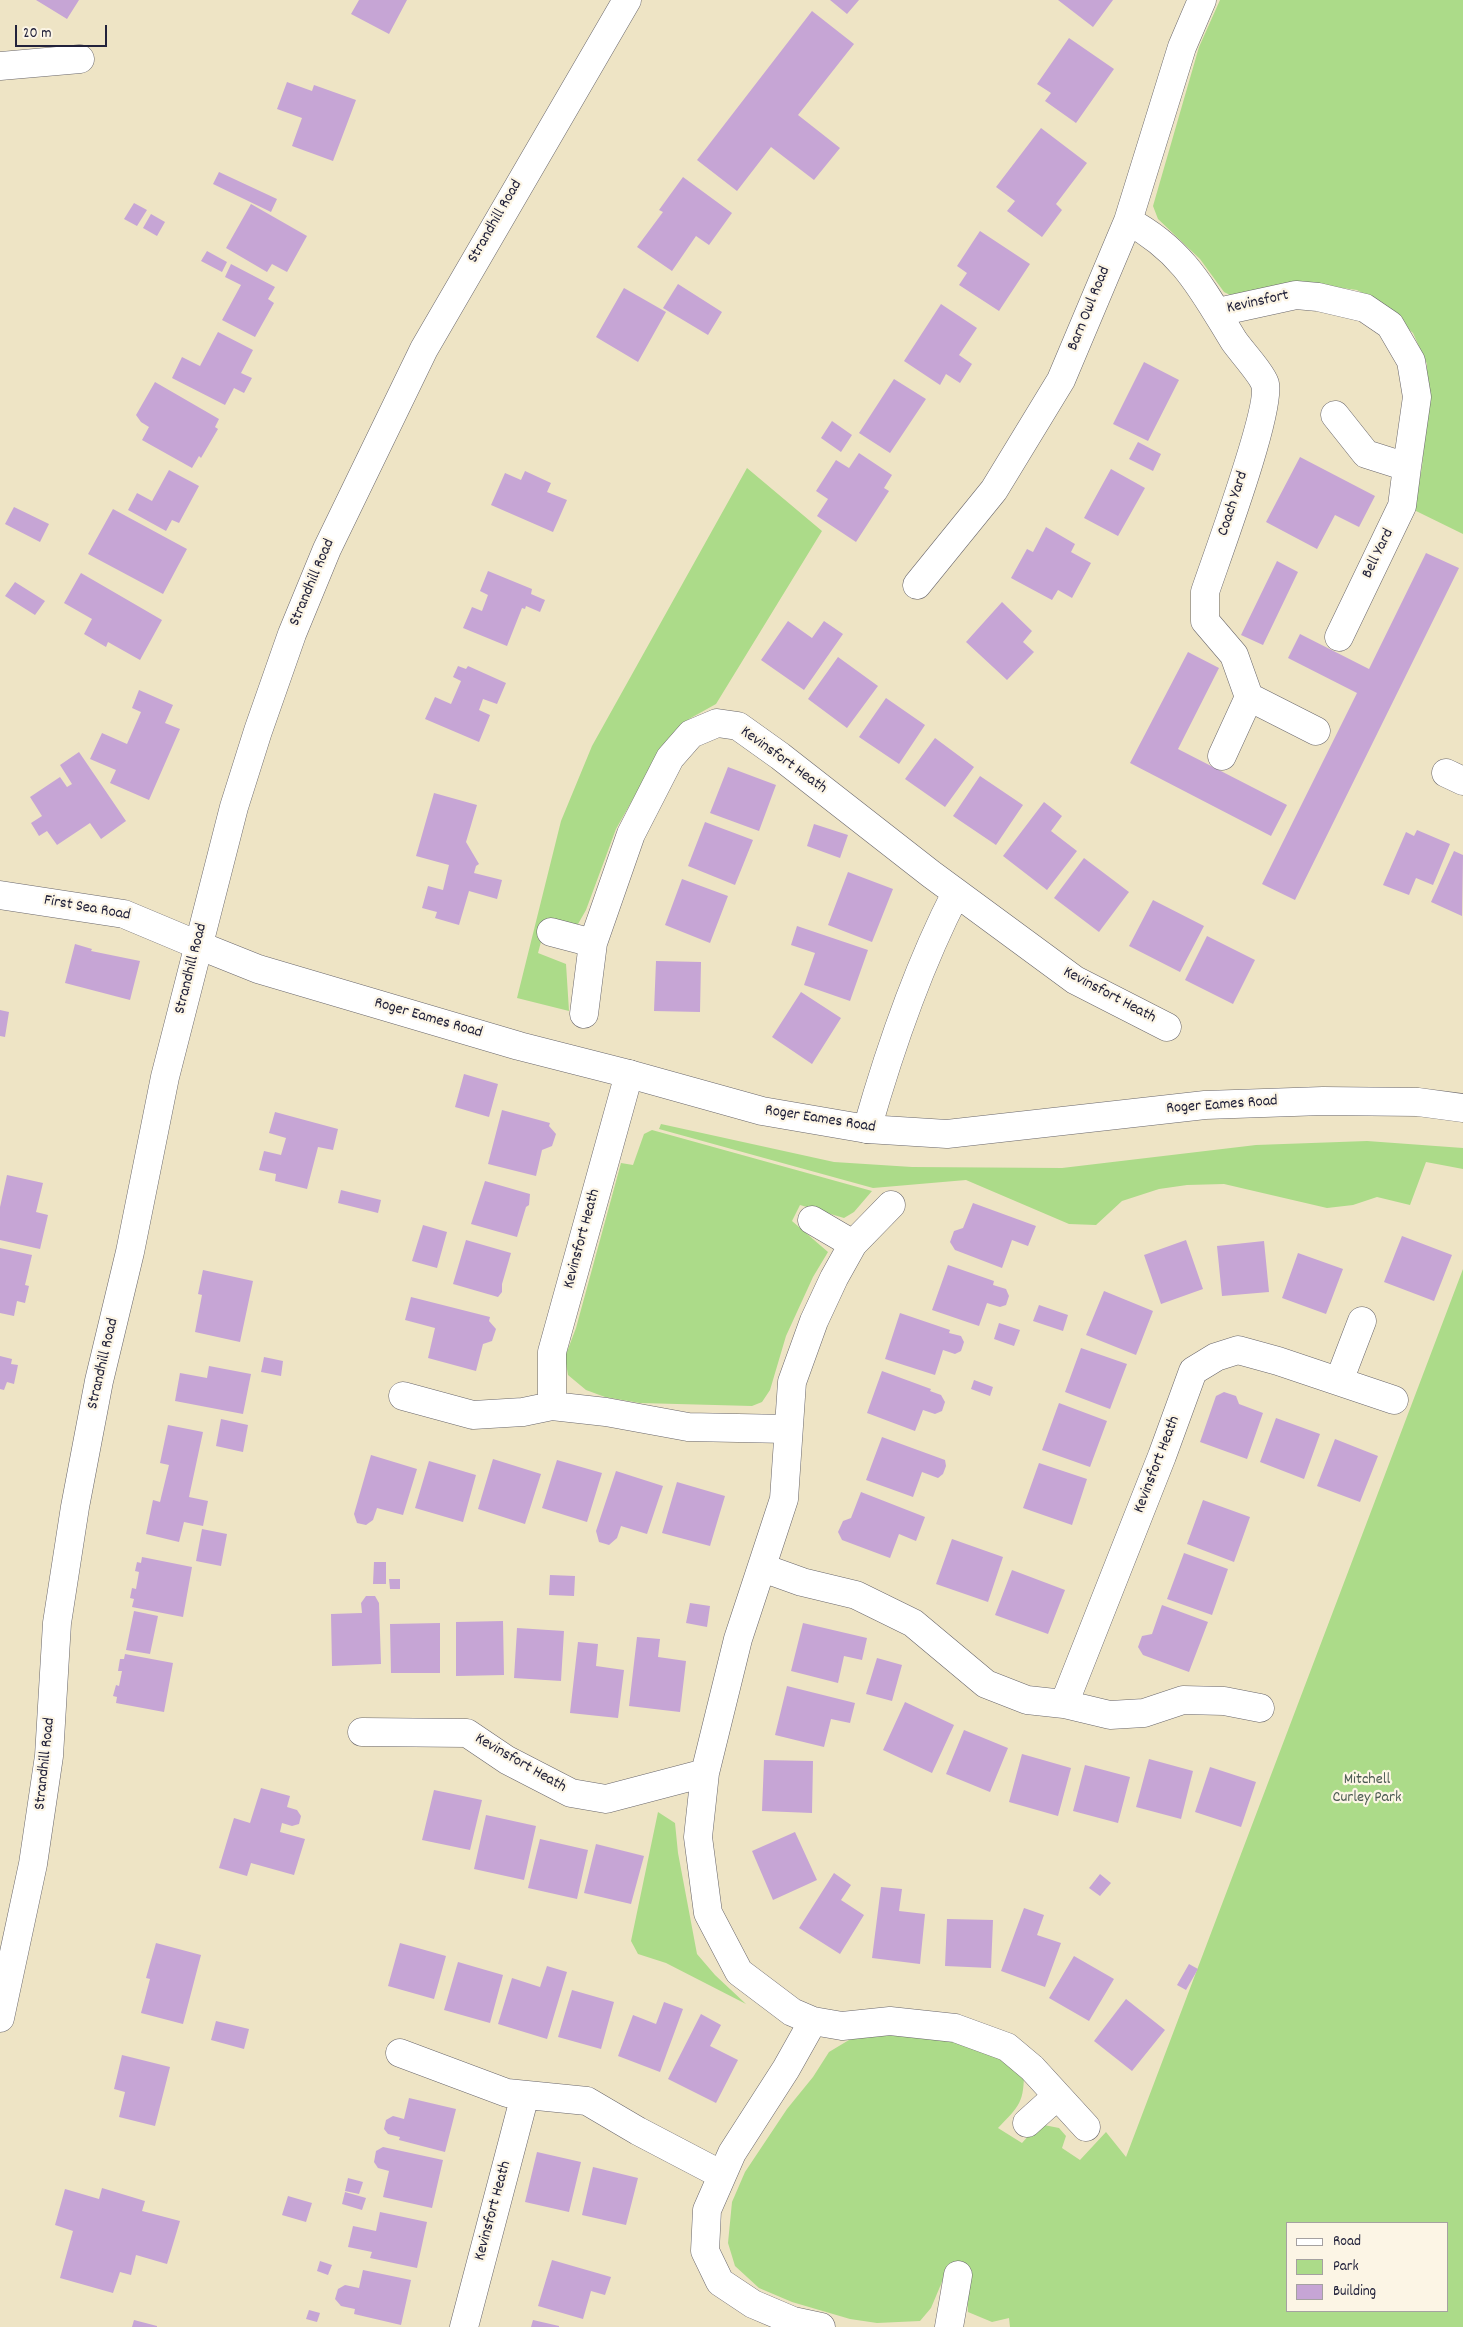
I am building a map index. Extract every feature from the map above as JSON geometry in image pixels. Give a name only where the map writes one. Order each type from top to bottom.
[{"type":"street","name":"Strandhill Road","points":[[0,2018],[36,1845],[49,1756],[57,1623],[74,1507],[99,1381],[130,1252],[165,1077],[234,806],[292,634],[327,549],[424,349],[627,0]]},
{"type":"street","name":"Barn Owl Road","points":[[917,585],[994,490],[1061,380],[1128,220],[1182,48],[1202,0]]},
{"type":"street","points":[[0,66],[80,59]]},
{"type":"street","name":"Kevinsfort","points":[[1128,220],[1156,237],[1183,263],[1218,312],[1296,295],[1311,296],[1365,308],[1390,326],[1411,361],[1417,397],[1407,467]]},
{"type":"street","name":"Coach Yard","points":[[1218,312],[1234,340],[1265,385],[1262,417],[1205,592],[1205,621],[1234,655],[1249,697]]},
{"type":"street","points":[[1335,415],[1366,454],[1407,467]]},
{"type":"street","name":"Bell Yard","points":[[1338,637],[1402,506],[1407,467]]},
{"type":"street","points":[[1222,756],[1249,697],[1316,731]]},
{"type":"street","name":"Kevinsfort Heath","points":[[584,1014],[593,942],[631,834],[670,758],[691,734],[717,723],[738,726],[773,751],[956,893],[1074,980],[1167,1027]]},
{"type":"street","points":[[867,1128],[897,1035],[932,938],[956,893]]},
{"type":"street","name":"First Sea Road","points":[[0,895],[124,914],[198,945]]},
{"type":"street","points":[[551,932],[593,942]]},
{"type":"street","name":"Roger Eames Road","points":[[198,945],[258,969],[519,1046],[762,1111],[867,1128],[947,1134],[1204,1105],[1323,1101],[1418,1102],[1463,1108]]},
{"type":"street","name":"Kevinsfort Heath","points":[[552,1406],[552,1352],[629,1074]]},
{"type":"street","points":[[891,1205],[853,1244],[834,1278],[814,1321],[792,1382],[787,1429],[784,1499],[763,1568],[738,1638],[704,1773],[698,1836],[708,1914],[739,1972],[792,2012],[813,2021],[842,2026],[890,2021],[955,2028],[1007,2047],[1032,2068],[1086,2127]]},
{"type":"street","points":[[812,1220],[853,1244]]},
{"type":"street","points":[[1339,1381],[1362,1322]]},
{"type":"street","name":"Kevinsfort Heath","points":[[1064,1704],[1162,1456],[1193,1371],[1216,1357],[1238,1350],[1278,1361],[1394,1400]]},
{"type":"street","points":[[403,1396],[473,1415],[523,1412],[552,1406],[606,1412],[688,1427],[787,1429]]},
{"type":"street","points":[[763,1568],[802,1582],[856,1595],[913,1623],[986,1684],[1027,1700],[1064,1704],[1110,1715],[1144,1713],[1183,1700],[1224,1701],[1260,1708]]},
{"type":"street","name":"Kevinsfort Heath","points":[[362,1732],[467,1733],[507,1760],[571,1794],[606,1799],[704,1773]]},
{"type":"street","points":[[813,2021],[786,2069],[732,2153],[707,2210],[705,2251],[720,2282],[753,2304],[794,2321],[822,2327]]},
{"type":"street","points":[[400,2053],[507,2093],[587,2101],[638,2131],[722,2175]]},
{"type":"street","name":"Kevinsfort Heath","points":[[464,2327],[525,2095]]},
{"type":"street","points":[[1027,2123],[1057,2096]]},
{"type":"street","points":[[949,2327],[958,2275]]},
{"type":"green space","points":[[1220,0],[1463,0],[1463,534],[1414,510],[1422,467],[1427,410],[1427,364],[1413,333],[1381,304],[1357,290],[1312,284],[1236,298],[1224,292],[1200,259],[1158,219],[1153,206],[1199,47]]},
{"type":"green space","points":[[747,468],[822,531],[716,704],[689,719],[651,767],[616,829],[586,910],[578,924],[545,927],[538,953],[566,964],[569,1011],[517,998],[561,821],[592,746]]},
{"type":"green space","points":[[661,1124],[834,1162],[912,1167],[1062,1168],[1256,1145],[1367,1141],[1463,1148],[1463,1169],[1426,1162],[1410,1205],[1377,1197],[1353,1205],[1327,1208],[1224,1184],[1187,1185],[1159,1189],[1122,1201],[1096,1225],[1069,1224],[966,1180],[873,1188],[659,1129]]},
{"type":"green space","points":[[652,1130],[872,1191],[854,1212],[844,1218],[800,1205],[792,1221],[828,1252],[813,1277],[786,1336],[770,1390],[762,1402],[752,1406],[640,1403],[605,1397],[586,1390],[568,1375],[565,1357],[576,1328],[621,1163],[633,1165],[644,1134]]},
{"type":"green space","name":"Mitchell Curley Park","points":[[1463,1269],[1463,2327],[1010,2327],[1009,2318],[992,2322],[968,2312],[967,2297],[947,2270],[931,2308],[920,2321],[877,2323],[850,2319],[792,2302],[759,2288],[735,2266],[728,2243],[732,2202],[745,2172],[787,2109],[813,2077],[829,2052],[849,2040],[868,2034],[923,2035],[997,2050],[1024,2070],[1022,2097],[1016,2108],[998,2128],[1022,2143],[1039,2124],[1059,2128],[1066,2136],[1062,2148],[1080,2160],[1106,2132],[1126,2157]]},
{"type":"green space","points":[[658,1812],[675,1823],[678,1853],[697,1954],[715,1975],[746,2004],[666,1963],[638,1954],[631,1941]]},
{"type":"building","points":[[36,0],[79,0],[67,19]]},
{"type":"building","points":[[359,0],[407,0],[389,34],[351,14]]},
{"type":"building","points":[[830,0],[859,0],[847,14]]},
{"type":"building","points":[[1058,0],[1113,0],[1093,27]]},
{"type":"building","points":[[812,11],[854,44],[798,115],[840,148],[814,180],[771,147],[737,191],[697,160]]},
{"type":"building","points":[[1069,38],[1114,69],[1076,123],[1045,101],[1051,93],[1037,84]]},
{"type":"building","points":[[287,82],[312,91],[314,85],[356,100],[333,161],[292,146],[302,118],[277,109]]},
{"type":"building","points":[[1041,128],[1087,163],[1056,204],[1062,210],[1042,237],[1007,211],[1015,201],[996,187]]},
{"type":"building","points":[[219,172],[277,199],[271,212],[213,184]]},
{"type":"building","points":[[683,177],[732,213],[709,245],[696,236],[672,271],[637,247],[663,212],[659,210]]},
{"type":"building","points":[[134,203],[147,210],[137,226],[124,219]]},
{"type":"building","points":[[251,204],[307,236],[287,272],[272,264],[267,272],[226,248]]},
{"type":"building","points":[[151,214],[165,222],[157,236],[143,228]]},
{"type":"building","points":[[980,231],[1030,264],[999,311],[959,285],[967,273],[957,266]]},
{"type":"building","points":[[207,251],[227,262],[222,272],[201,261]]},
{"type":"building","points":[[231,264],[275,287],[268,299],[274,303],[255,337],[222,320],[241,285],[225,277]]},
{"type":"building","points":[[678,284],[722,312],[708,335],[663,308]]},
{"type":"building","points":[[624,288],[666,312],[638,362],[596,337]]},
{"type":"building","points":[[941,304],[977,328],[959,355],[972,364],[960,383],[946,374],[940,385],[904,361]]},
{"type":"building","points":[[218,332],[253,350],[241,373],[252,378],[244,393],[234,388],[225,405],[172,378],[182,357],[200,366]]},
{"type":"building","points":[[1144,362],[1179,380],[1148,441],[1113,424]]},
{"type":"building","points":[[894,379],[926,399],[890,453],[859,433]]},
{"type":"building","points":[[155,382],[219,419],[215,427],[218,429],[201,458],[199,456],[192,468],[142,440],[149,427],[141,422],[136,415]]},
{"type":"building","points":[[832,421],[852,435],[841,452],[821,438]]},
{"type":"building","points":[[1138,442],[1161,454],[1153,471],[1129,459]]},
{"type":"building","points":[[859,453],[892,475],[884,488],[889,491],[856,542],[817,516],[828,499],[816,491],[836,460],[849,468]]},
{"type":"building","points":[[1300,457],[1375,496],[1359,527],[1335,515],[1317,549],[1266,522]]},
{"type":"building","points":[[1111,469],[1145,488],[1118,536],[1084,518]]},
{"type":"building","points":[[169,470],[199,486],[179,523],[172,520],[166,531],[128,510],[137,493],[152,501]]},
{"type":"building","points":[[525,471],[551,483],[547,492],[567,500],[553,532],[491,505],[505,473],[521,480]]},
{"type":"building","points":[[14,507],[49,524],[40,542],[5,524]]},
{"type":"building","points":[[113,509],[187,549],[163,594],[88,554]]},
{"type":"building","points":[[1046,527],[1075,544],[1071,552],[1091,563],[1072,598],[1058,590],[1052,600],[1011,578],[1027,549],[1033,552]]},
{"type":"building","points":[[1426,553],[1459,568],[1295,900],[1262,884],[1357,693],[1288,658],[1300,634],[1369,669]]},
{"type":"building","points":[[1277,561],[1298,572],[1263,645],[1241,635]]},
{"type":"building","points":[[488,571],[532,589],[531,594],[545,600],[540,612],[526,606],[525,609],[522,608],[507,646],[463,628],[472,607],[482,611],[488,595],[480,591]]},
{"type":"building","points":[[81,573],[162,620],[140,660],[108,642],[106,647],[84,634],[92,619],[64,603]]},
{"type":"building","points":[[15,582],[45,601],[35,615],[5,596]]},
{"type":"building","points":[[1002,602],[1032,631],[1023,642],[1034,652],[1007,680],[966,642]]},
{"type":"building","points":[[788,621],[812,638],[824,621],[843,634],[804,690],[761,660]]},
{"type":"building","points":[[1188,652],[1219,668],[1178,749],[1287,805],[1271,836],[1130,763]]},
{"type":"building","points":[[838,657],[878,686],[847,728],[808,699]]},
{"type":"building","points":[[458,666],[466,669],[468,666],[506,683],[497,704],[483,699],[479,710],[490,715],[479,742],[425,719],[435,697],[451,704],[461,681],[453,677]]},
{"type":"building","points":[[139,690],[173,705],[165,723],[180,729],[149,800],[110,783],[116,770],[90,759],[102,733],[127,744],[141,712],[132,708]]},
{"type":"building","points":[[886,698],[925,725],[899,764],[859,737]]},
{"type":"building","points":[[935,738],[974,767],[945,807],[905,779]]},
{"type":"building","points":[[79,752],[126,821],[101,839],[90,823],[57,845],[47,831],[39,836],[31,823],[42,816],[30,797],[60,777],[67,787],[72,784],[60,765]]},
{"type":"building","points":[[728,767],[776,785],[759,831],[710,813]]},
{"type":"building","points":[[980,776],[1023,805],[996,845],[953,816]]},
{"type":"building","points":[[434,793],[477,805],[466,842],[479,864],[476,866],[474,873],[502,880],[497,899],[469,891],[459,925],[435,918],[437,912],[422,908],[428,886],[443,890],[449,865],[416,856]]},
{"type":"building","points":[[1044,802],[1062,816],[1051,831],[1077,851],[1047,890],[1003,856]]},
{"type":"building","points":[[705,822],[753,840],[735,885],[688,866]]},
{"type":"building","points":[[814,824],[848,835],[840,858],[807,846]]},
{"type":"building","points":[[1417,830],[1450,844],[1433,885],[1416,878],[1409,895],[1383,885],[1406,832],[1414,836]]},
{"type":"building","points":[[1454,851],[1463,855],[1462,916],[1431,902]]},
{"type":"building","points":[[1084,858],[1129,892],[1099,932],[1054,898]]},
{"type":"building","points":[[848,872],[893,889],[872,942],[828,925]]},
{"type":"building","points":[[682,879],[728,896],[710,943],[665,925]]},
{"type":"building","points":[[1153,900],[1204,926],[1180,972],[1129,946]]},
{"type":"building","points":[[797,926],[868,950],[850,1001],[804,985],[815,953],[791,945]]},
{"type":"building","points":[[1207,936],[1255,960],[1233,1004],[1185,980]]},
{"type":"building","points":[[75,944],[92,949],[91,951],[140,961],[130,1000],[65,983]]},
{"type":"building","points":[[656,961],[701,962],[700,1012],[654,1011]]},
{"type":"building","points":[[801,992],[841,1018],[812,1064],[772,1037]]},
{"type":"building","points":[[0,1010],[9,1012],[5,1037],[0,1036]]},
{"type":"building","points":[[464,1074],[498,1084],[489,1117],[455,1107]]},
{"type":"building","points":[[502,1110],[550,1123],[549,1126],[556,1134],[552,1146],[542,1150],[536,1176],[488,1164]]},
{"type":"building","points":[[275,1112],[338,1129],[333,1150],[318,1147],[307,1189],[275,1181],[276,1174],[259,1170],[264,1151],[281,1155],[286,1138],[269,1133]]},
{"type":"building","points":[[7,1175],[43,1183],[36,1212],[48,1215],[40,1249],[0,1240],[0,1207]]},
{"type":"building","points":[[485,1181],[530,1194],[529,1205],[526,1207],[517,1237],[471,1224]]},
{"type":"building","points":[[341,1190],[381,1200],[378,1213],[338,1203]]},
{"type":"building","points":[[973,1203],[1036,1226],[1028,1246],[1012,1240],[1002,1268],[955,1250],[950,1242],[954,1231],[963,1228]]},
{"type":"building","points":[[423,1225],[447,1232],[437,1268],[412,1261]]},
{"type":"building","points":[[1402,1236],[1452,1255],[1434,1301],[1384,1282]]},
{"type":"building","points":[[466,1240],[511,1253],[502,1284],[502,1292],[498,1297],[453,1284]]},
{"type":"building","points":[[1186,1240],[1203,1289],[1161,1304],[1144,1255]]},
{"type":"building","points":[[1264,1241],[1269,1292],[1222,1296],[1217,1246]]},
{"type":"building","points":[[0,1248],[32,1255],[25,1285],[29,1286],[25,1303],[17,1301],[14,1316],[0,1313]]},
{"type":"building","points":[[1298,1253],[1343,1269],[1326,1314],[1282,1298]]},
{"type":"building","points":[[948,1265],[994,1281],[993,1285],[1006,1289],[1009,1296],[1006,1305],[1000,1307],[987,1303],[979,1326],[932,1310]]},
{"type":"building","points":[[203,1270],[253,1281],[240,1342],[195,1332],[202,1295],[198,1294]]},
{"type":"building","points":[[1104,1291],[1153,1311],[1136,1355],[1086,1335]]},
{"type":"building","points":[[411,1297],[490,1317],[489,1321],[496,1329],[492,1341],[483,1344],[476,1371],[428,1358],[435,1328],[405,1320]]},
{"type":"building","points":[[1039,1305],[1068,1315],[1063,1331],[1033,1321]]},
{"type":"building","points":[[900,1313],[950,1330],[949,1333],[961,1336],[964,1342],[961,1351],[955,1354],[943,1350],[935,1375],[885,1359]]},
{"type":"building","points":[[999,1323],[1020,1330],[1014,1346],[994,1339]]},
{"type":"building","points":[[1081,1348],[1127,1364],[1110,1409],[1065,1392]]},
{"type":"building","points":[[0,1356],[12,1359],[11,1364],[18,1365],[14,1384],[7,1382],[4,1390],[0,1389]]},
{"type":"building","points":[[264,1357],[283,1361],[281,1376],[261,1372]]},
{"type":"building","points":[[209,1366],[251,1374],[243,1414],[175,1401],[180,1373],[207,1378]]},
{"type":"building","points":[[882,1371],[931,1389],[930,1391],[941,1395],[945,1402],[942,1411],[935,1414],[923,1410],[915,1431],[867,1413]]},
{"type":"building","points":[[974,1380],[993,1387],[990,1396],[971,1389]]},
{"type":"building","points":[[1224,1392],[1236,1396],[1239,1404],[1263,1413],[1247,1459],[1200,1442],[1216,1396]]},
{"type":"building","points":[[1059,1403],[1107,1421],[1090,1467],[1042,1450]]},
{"type":"building","points":[[1276,1418],[1320,1434],[1304,1479],[1260,1462]]},
{"type":"building","points":[[221,1419],[248,1425],[243,1452],[216,1446]]},
{"type":"building","points":[[168,1425],[203,1432],[189,1497],[208,1501],[203,1526],[184,1522],[179,1542],[146,1534],[153,1500],[160,1502],[169,1465],[160,1463]]},
{"type":"building","points":[[882,1437],[945,1460],[946,1466],[943,1474],[938,1478],[922,1472],[913,1497],[866,1480]]},
{"type":"building","points":[[1335,1439],[1378,1456],[1360,1502],[1317,1486]]},
{"type":"building","points":[[371,1455],[417,1469],[403,1515],[377,1508],[373,1520],[366,1525],[357,1523],[354,1514]]},
{"type":"building","points":[[493,1459],[541,1474],[525,1524],[478,1509]]},
{"type":"building","points":[[557,1460],[602,1473],[587,1522],[542,1508]]},
{"type":"building","points":[[429,1461],[476,1475],[463,1522],[415,1508]]},
{"type":"building","points":[[1039,1463],[1087,1479],[1072,1525],[1023,1508]]},
{"type":"building","points":[[616,1471],[663,1486],[647,1534],[621,1526],[617,1538],[609,1545],[599,1542],[596,1531]]},
{"type":"building","points":[[677,1482],[725,1496],[710,1546],[662,1533]]},
{"type":"building","points":[[861,1492],[925,1517],[916,1541],[899,1534],[890,1558],[842,1540],[838,1532],[843,1521],[851,1518]]},
{"type":"building","points":[[1203,1500],[1250,1517],[1234,1562],[1187,1544]]},
{"type":"building","points":[[202,1529],[227,1534],[221,1566],[196,1561]]},
{"type":"building","points":[[952,1539],[1003,1557],[988,1602],[936,1584]]},
{"type":"building","points":[[1184,1553],[1228,1569],[1212,1615],[1167,1599]]},
{"type":"building","points":[[142,1557],[192,1567],[183,1617],[132,1607],[134,1599],[130,1598],[132,1588],[136,1589],[139,1572],[135,1571],[137,1562],[141,1563]]},
{"type":"building","points":[[374,1562],[386,1562],[386,1584],[373,1584]]},
{"type":"building","points":[[1012,1570],[1065,1590],[1048,1634],[995,1615]]},
{"type":"building","points":[[550,1575],[575,1576],[574,1596],[549,1595]]},
{"type":"building","points":[[389,1579],[400,1579],[400,1589],[390,1589]]},
{"type":"building","points":[[366,1596],[375,1596],[379,1603],[381,1664],[332,1666],[331,1614],[362,1613],[361,1603]]},
{"type":"building","points":[[690,1603],[710,1606],[707,1627],[686,1623]]},
{"type":"building","points":[[1162,1605],[1208,1622],[1189,1672],[1143,1655],[1138,1647],[1142,1636],[1152,1634]]},
{"type":"building","points":[[134,1611],[158,1616],[150,1654],[126,1650]]},
{"type":"building","points":[[503,1621],[504,1675],[456,1676],[456,1622]]},
{"type":"building","points":[[440,1623],[440,1673],[391,1673],[390,1624]]},
{"type":"building","points":[[803,1623],[867,1638],[862,1660],[844,1656],[838,1683],[791,1671]]},
{"type":"building","points":[[517,1628],[564,1631],[561,1681],[514,1678]]},
{"type":"building","points":[[637,1637],[660,1639],[658,1657],[686,1661],[680,1712],[629,1706]]},
{"type":"building","points":[[578,1642],[598,1644],[596,1666],[624,1670],[618,1718],[570,1713]]},
{"type":"building","points":[[125,1654],[173,1663],[164,1712],[116,1703],[117,1697],[113,1696],[116,1685],[119,1686],[122,1671],[118,1671],[120,1659],[124,1659]]},
{"type":"building","points":[[877,1658],[902,1665],[892,1701],[866,1694]]},
{"type":"building","points":[[787,1686],[855,1703],[850,1723],[831,1719],[824,1747],[775,1735]]},
{"type":"building","points":[[905,1702],[954,1725],[932,1773],[883,1750]]},
{"type":"building","points":[[964,1730],[1008,1748],[990,1792],[946,1774]]},
{"type":"building","points":[[1022,1754],[1071,1768],[1058,1816],[1009,1802]]},
{"type":"building","points":[[1149,1759],[1193,1771],[1181,1819],[1136,1807]]},
{"type":"building","points":[[764,1760],[813,1761],[812,1813],[762,1811]]},
{"type":"building","points":[[1085,1765],[1130,1777],[1118,1823],[1073,1811]]},
{"type":"building","points":[[1210,1767],[1256,1782],[1241,1827],[1195,1812]]},
{"type":"building","points":[[261,1788],[290,1796],[287,1807],[297,1810],[301,1816],[299,1824],[292,1826],[282,1823],[280,1832],[305,1839],[294,1875],[251,1863],[247,1876],[219,1868],[234,1818],[250,1823]]},
{"type":"building","points":[[434,1790],[482,1800],[470,1850],[422,1840]]},
{"type":"building","points":[[486,1815],[536,1826],[524,1880],[474,1869]]},
{"type":"building","points":[[795,1832],[817,1880],[773,1900],[752,1851]]},
{"type":"building","points":[[540,1839],[588,1850],[577,1899],[528,1888]]},
{"type":"building","points":[[596,1844],[644,1856],[631,1904],[584,1893]]},
{"type":"building","points":[[834,1873],[851,1885],[841,1900],[864,1915],[840,1954],[799,1928]]},
{"type":"building","points":[[1100,1874],[1111,1883],[1100,1896],[1089,1888]]},
{"type":"building","points":[[881,1887],[902,1889],[899,1911],[925,1914],[920,1964],[872,1958]]},
{"type":"building","points":[[1024,1908],[1044,1915],[1037,1935],[1061,1943],[1045,1987],[1001,1971]]},
{"type":"building","points":[[947,1919],[993,1920],[991,1968],[945,1966]]},
{"type":"building","points":[[156,1943],[201,1955],[183,2024],[141,2013],[150,1979],[146,1978]]},
{"type":"building","points":[[400,1943],[446,1956],[434,1999],[388,1986]]},
{"type":"building","points":[[1074,1956],[1114,1979],[1089,2021],[1049,1998]]},
{"type":"building","points":[[458,1962],[503,1975],[490,2023],[444,2010]]},
{"type":"building","points":[[1189,1964],[1198,1969],[1186,1990],[1177,1985]]},
{"type":"building","points":[[547,1966],[567,1972],[547,2039],[498,2024],[512,1978],[540,1987]]},
{"type":"building","points":[[572,1990],[614,2002],[601,2049],[558,2037]]},
{"type":"building","points":[[1126,1999],[1165,2030],[1132,2071],[1094,2041]]},
{"type":"building","points":[[664,2002],[683,2009],[660,2072],[618,2056],[633,2015],[656,2024]]},
{"type":"building","points":[[701,2014],[721,2025],[710,2046],[738,2060],[716,2103],[668,2079]]},
{"type":"building","points":[[216,2021],[249,2029],[244,2049],[211,2040]]},
{"type":"building","points":[[122,2055],[170,2067],[155,2126],[119,2117],[125,2092],[114,2089]]},
{"type":"building","points":[[409,2098],[456,2109],[445,2152],[399,2140],[400,2137],[388,2134],[384,2129],[386,2120],[393,2116],[404,2119]]},
{"type":"building","points":[[383,2147],[443,2160],[432,2208],[383,2197],[389,2171],[378,2168],[374,2162],[376,2151]]},
{"type":"building","points":[[537,2152],[581,2162],[569,2212],[525,2202]]},
{"type":"building","points":[[593,2167],[638,2178],[626,2225],[582,2215]]},
{"type":"building","points":[[348,2178],[363,2182],[359,2194],[345,2191]]},
{"type":"building","points":[[102,2188],[145,2201],[142,2211],[180,2221],[167,2264],[136,2255],[131,2275],[120,2272],[113,2293],[60,2278],[73,2231],[55,2225],[65,2189],[99,2199]]},
{"type":"building","points":[[345,2192],[366,2198],[362,2210],[342,2204]]},
{"type":"building","points":[[288,2196],[312,2203],[306,2222],[282,2215]]},
{"type":"building","points":[[380,2212],[427,2222],[417,2268],[370,2258],[372,2252],[348,2247],[353,2226],[376,2231]]},
{"type":"building","points":[[552,2260],[611,2277],[605,2295],[591,2291],[583,2319],[538,2306]]},
{"type":"building","points":[[320,2261],[332,2265],[328,2275],[317,2271]]},
{"type":"building","points":[[363,2270],[411,2280],[401,2325],[354,2314],[355,2309],[341,2306],[335,2299],[338,2289],[345,2285],[359,2288]]},
{"type":"building","points":[[309,2310],[320,2313],[317,2322],[306,2319]]},
{"type":"building","points":[[134,2320],[157,2326],[157,2327],[132,2327]]},
{"type":"building","points":[[533,2320],[559,2326],[559,2327],[531,2327]]}]
